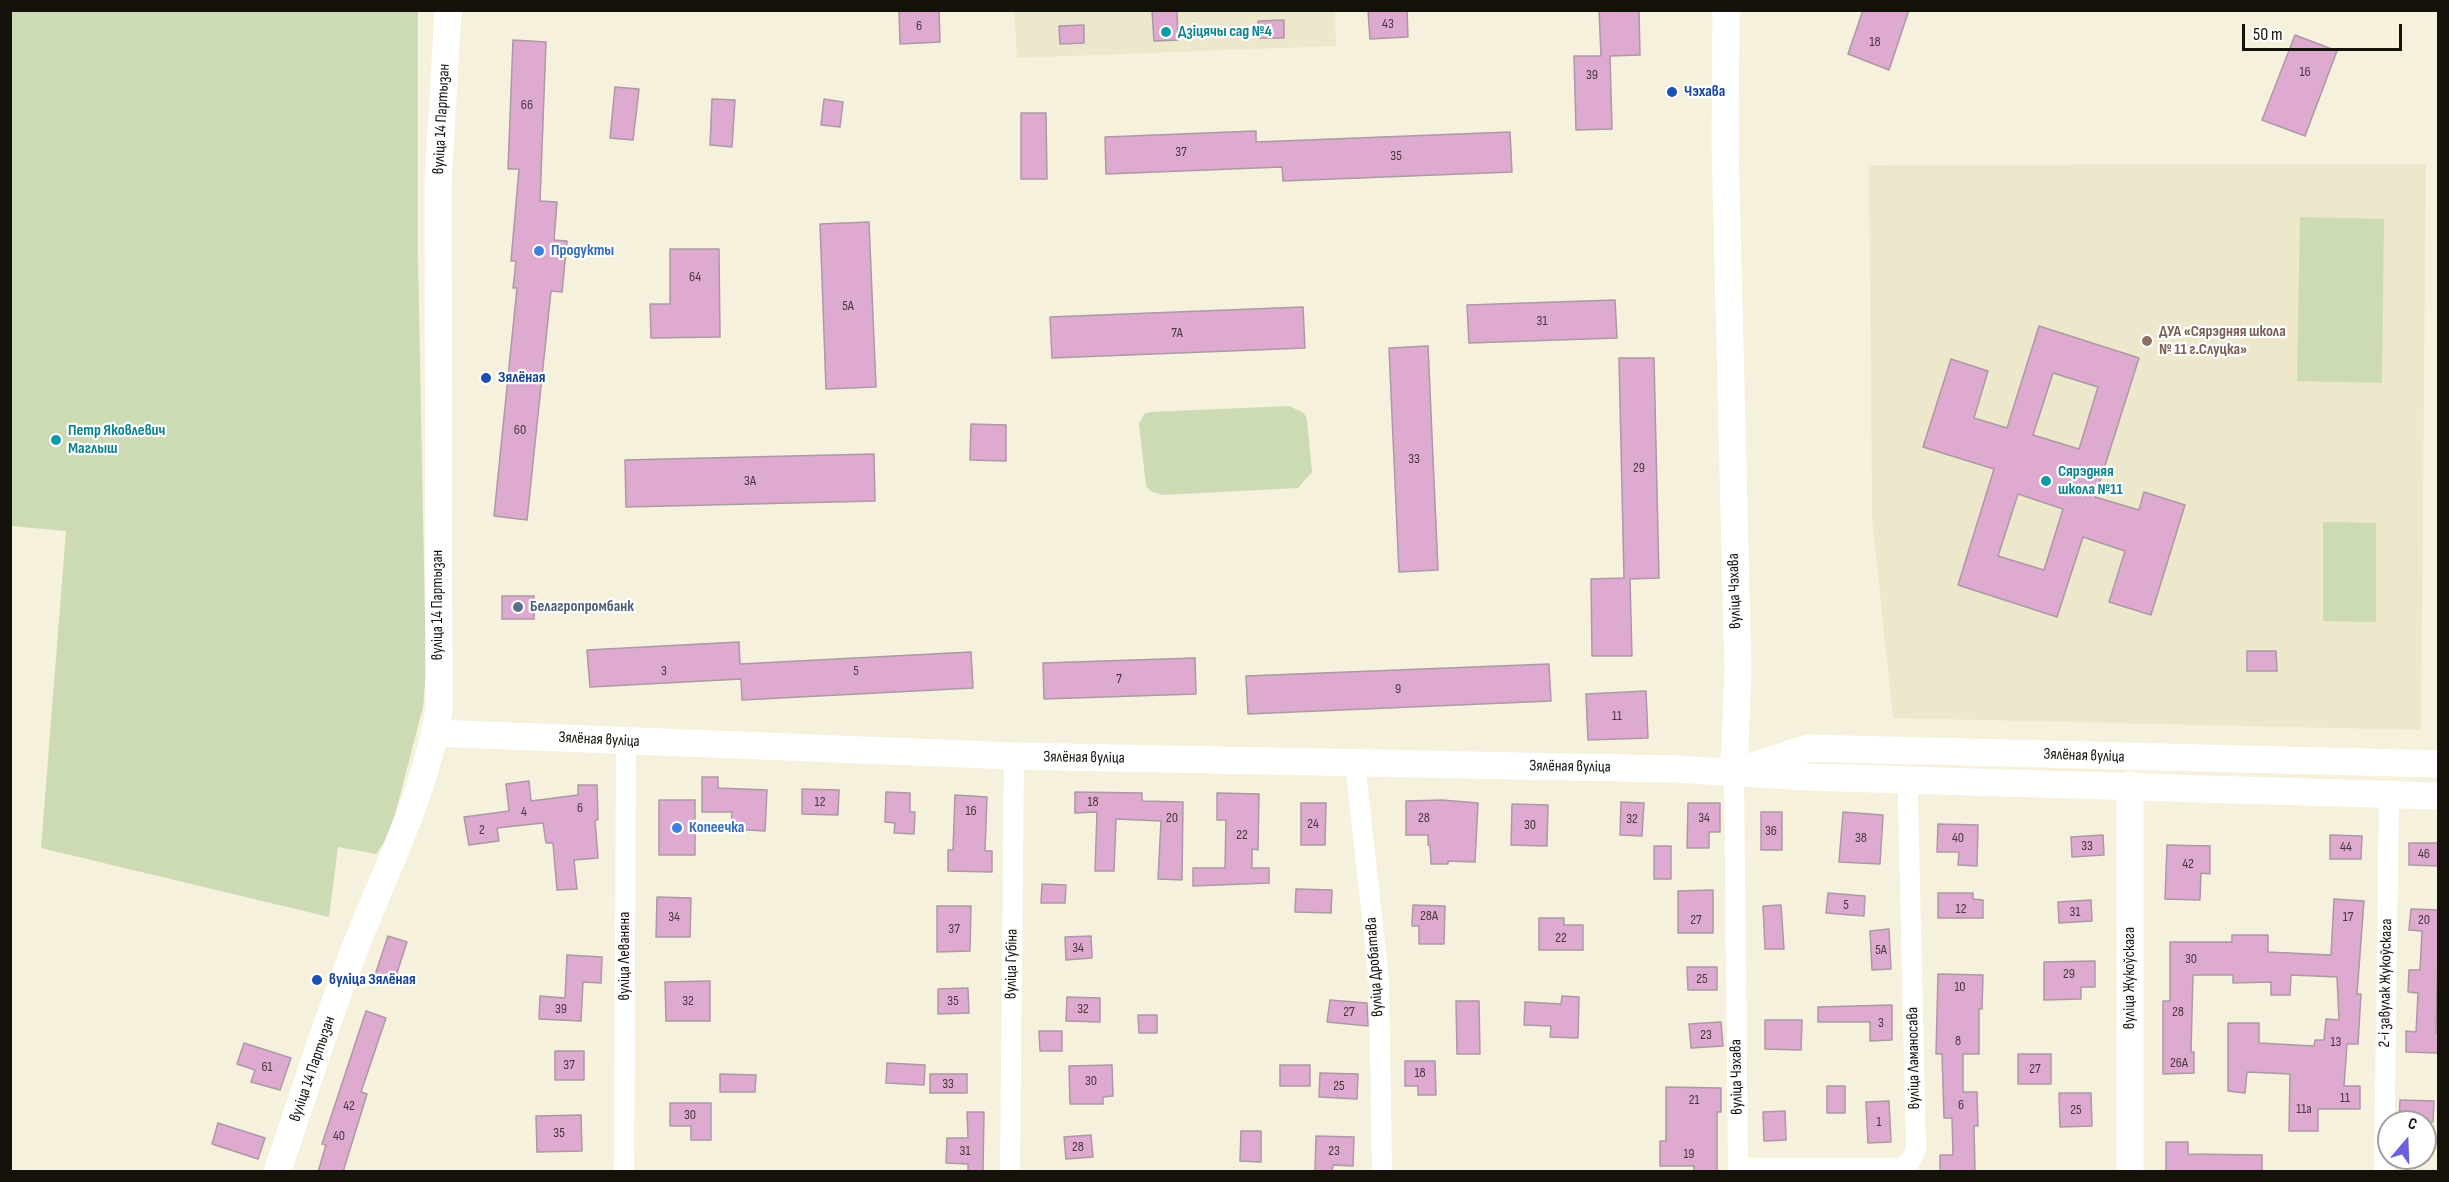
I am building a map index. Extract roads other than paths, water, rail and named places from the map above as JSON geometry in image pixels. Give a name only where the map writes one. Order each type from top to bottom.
[{"type":"main road","name":"вуліца 14 Партызан","points":[[278,1172],[356,945],[414,802],[435,733],[439,710],[438,185],[448,10]]},
{"type":"main road","name":"вуліца Чэхава","points":[[1726,10],[1725,145],[1738,671],[1734,772]]},
{"type":"main road","name":"Зялёная вуліца","points":[[435,733],[1014,756],[1734,772],[2439,796]]},
{"type":"main road","name":"Зялёная вуліца","points":[[1734,772],[1808,748],[2439,764]]},
{"type":"main road","name":"вуліца Жукоўскага","points":[[2130,785],[2130,1172]]},
{"type":"street","name":"вуліца Леваняна","points":[[624,1172],[626,741]]},
{"type":"street","name":"вуліца Губіна","points":[[1010,1172],[1014,756]]},
{"type":"street","name":"вуліца Дробатава","points":[[1355,763],[1379,981],[1382,1172]]},
{"type":"street","name":"вуліца Чэхава","points":[[1734,772],[1738,1170]]},
{"type":"street","name":"вуліца Ламаносава","points":[[1738,1170],[1899,1168],[1910,1162],[1916,1150],[1910,779]]},
{"type":"street","name":"2-і завулак Жукоўскага","points":[[2384,1172],[2389,794]]},
{"type":"place","name":"Дзіцячы сад №4","points":[[1166,32]]},
{"type":"place","name":"Чэхава","points":[[1672,92]]},
{"type":"place","name":"Продукты","points":[[539,251]]},
{"type":"place","name":"ДУА «Сярэдняя школа № 11 г.Слуцка»","points":[[2147,341]]},
{"type":"place","name":"Зялёная","points":[[486,378]]},
{"type":"place","name":"Петр Яковлевич Маглыш","points":[[56,440]]},
{"type":"place","name":"Сярэдняя школа №11","points":[[2046,481]]},
{"type":"place","name":"Белагропромбанк","points":[[518,607]]},
{"type":"place","name":"Копеечка","points":[[677,828]]},
{"type":"place","name":"вуліца Зялёная","points":[[317,980]]}]
